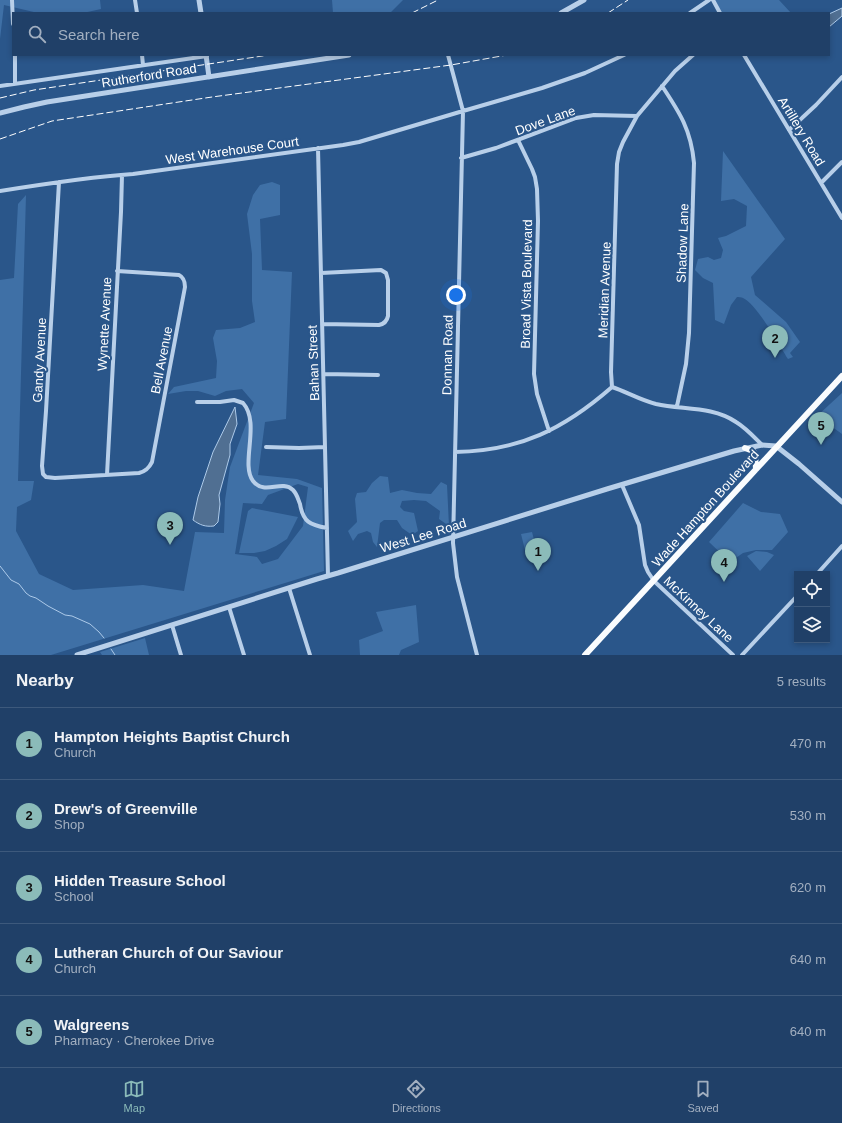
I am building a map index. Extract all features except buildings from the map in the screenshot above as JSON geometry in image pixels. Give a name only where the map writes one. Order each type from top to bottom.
[{"type":"main road","name":"Wade Hampton Boulevard","points":[[585,655],[652,578],[842,376]]},
{"type":"main road","points":[[745,448],[753,451],[755,454],[756,469]]},
{"type":"street","points":[[12,0],[12,12]]},
{"type":"street","points":[[135,0],[136,12]]},
{"type":"street","points":[[199,0],[201,12]]},
{"type":"street","points":[[563,12],[584,0]]},
{"type":"street","points":[[691,12],[709,0]]},
{"type":"street","points":[[713,0],[719,12]]},
{"type":"street","points":[[15,56],[15,83]]},
{"type":"street","points":[[142,56],[143,65]]},
{"type":"street","points":[[0,86],[207,56],[209,77]]},
{"type":"street","name":"Rutherford Road","points":[[0,113],[47,102],[343,56]]},
{"type":"street","name":"Donnan Road","points":[[448,56],[463,111],[453,548],[457,578],[477,655]]},
{"type":"street","name":"West Warehouse Court","points":[[0,191],[343,145],[542,88],[585,73],[622,56]]},
{"type":"street","name":"Meridian Avenue","points":[[612,387],[611,372],[617,164],[619,152],[637,116],[675,71],[692,56]]},
{"type":"street","name":"Artillery Road","points":[[745,56],[842,218]]},
{"type":"street","points":[[789,130],[816,105],[842,77]]},
{"type":"street","name":"Shadow Lane","points":[[662,86],[677,108],[685,125],[691,143],[694,163],[690,333],[686,364],[677,406]]},
{"type":"street","name":"Dove Lane","points":[[462,158],[518,140],[584,116],[637,116]]},
{"type":"street","name":"Broad Vista Boulevard","points":[[518,140],[536,177],[538,221],[534,374],[537,394],[548,431]]},
{"type":"street","name":"Bahan Street","points":[[318,148],[328,576]]},
{"type":"street","points":[[821,183],[842,162]]},
{"type":"street","name":"Wynette Avenue","points":[[106,475],[122,175]]},
{"type":"street","name":"Gandy Avenue","points":[[59,182],[42,472],[45,476],[51,478],[106,475]]},
{"type":"street","points":[[321,273],[381,270],[386,273],[388,280],[388,316],[384,324],[322,324]]},
{"type":"street","name":"Bell Avenue","points":[[106,475],[134,474],[143,472],[149,468],[152,462],[185,285],[184,280],[179,275],[118,272]]},
{"type":"street","points":[[324,374],[378,375]]},
{"type":"street","points":[[454,452],[502,447],[526,441],[567,421],[612,387],[647,402],[706,410],[721,414],[744,428],[762,445]]},
{"type":"street","points":[[197,402],[220,402],[234,400],[243,403],[248,412],[250,421],[249,469],[251,479],[256,484],[264,488],[281,486],[290,488],[298,497],[302,514],[305,519],[314,525],[327,528]]},
{"type":"street","name":"West Lee Road","points":[[77,655],[453,537],[745,448],[762,445],[776,446]]},
{"type":"street","points":[[776,446],[842,502]]},
{"type":"street","points":[[266,447],[325,447]]},
{"type":"street","points":[[622,485],[639,525],[645,565],[652,578]]},
{"type":"street","points":[[820,571],[842,546]]},
{"type":"street","name":"McKinney Lane","points":[[652,578],[733,655]]},
{"type":"street","points":[[289,588],[310,655]]},
{"type":"street","points":[[742,655],[794,599]]},
{"type":"street","points":[[229,607],[244,655]]},
{"type":"street","points":[[172,625],[181,655]]},
{"type":"shaded area","points":[[0,0],[100,0],[101,9],[88,12],[34,12],[4,5],[0,39]]},
{"type":"shaded area","points":[[332,0],[403,0],[391,12],[333,12]]},
{"type":"shaded area","points":[[714,0],[779,0],[790,12],[720,12]]},
{"type":"shaded area","points":[[842,8],[842,16],[830,26],[830,14]]},
{"type":"shaded area","points":[[723,151],[785,239],[751,277],[755,295],[786,322],[800,342],[790,353],[793,357],[788,359],[761,316],[748,302],[742,298],[737,297],[731,305],[724,324],[715,320],[713,283],[703,278],[695,270],[698,259],[708,257],[714,260],[721,258],[723,250],[718,238],[726,236],[746,226],[747,206],[734,199],[721,201]]},
{"type":"shaded area","points":[[272,182],[280,185],[280,215],[260,219],[262,270],[292,272],[286,419],[265,422],[258,475],[297,479],[322,488],[324,571],[51,655],[0,655],[0,280],[14,278],[18,204],[26,195],[18,481],[34,481],[31,500],[17,507],[16,531],[39,574],[73,590],[143,585],[184,591],[195,532],[224,533],[225,500],[230,467],[254,403],[242,389],[226,391],[215,396],[198,391],[168,394],[174,387],[216,378],[217,361],[213,338],[216,330],[240,328],[255,322],[252,301],[252,254],[247,214],[253,195],[260,185]],"holes":[[[298,484],[308,487],[303,526],[278,559],[262,564],[257,557],[235,554],[243,503],[262,504],[268,495]]]},
{"type":"shaded area","points":[[842,393],[842,434],[817,416]]},
{"type":"shaded area","points":[[235,407],[237,424],[230,444],[230,455],[219,495],[220,504],[218,522],[214,526],[203,525],[193,520],[198,497],[213,452]]},
{"type":"shaded area","points":[[380,476],[388,477],[390,493],[402,490],[431,494],[441,482],[447,485],[449,526],[439,519],[440,511],[426,501],[402,501],[400,507],[404,511],[414,513],[418,531],[412,535],[402,528],[397,520],[384,520],[380,523],[377,547],[373,542],[371,533],[367,531],[358,534],[353,541],[348,531],[357,522],[355,499],[357,493],[366,492],[372,483]]},
{"type":"shaded area","points":[[743,503],[761,512],[780,514],[788,532],[772,550],[756,550],[743,553],[730,562],[709,542]]},
{"type":"shaded area","points":[[252,508],[298,517],[287,539],[276,546],[265,551],[239,553],[248,511]]},
{"type":"shaded area","points":[[532,532],[536,547],[525,550],[521,534]]},
{"type":"shaded area","points":[[756,551],[767,552],[774,555],[760,571],[747,556]]},
{"type":"shaded area","points":[[416,605],[419,642],[401,650],[399,655],[360,655],[359,640],[383,631],[376,612]]},
{"type":"shaded area","points":[[145,638],[149,655],[102,655],[100,652]]},
{"type":"waterway","points":[[0,566],[11,580],[19,584],[30,596],[65,615],[72,616],[90,624],[104,638]]},
{"type":"waterway","points":[[111,649],[115,655]]},
{"type":"railway","points":[[414,12],[438,0]]},
{"type":"railway","points":[[610,12],[628,0]]},
{"type":"railway","points":[[0,98],[34,90],[262,56]]},
{"type":"railway","points":[[0,139],[52,121],[212,97],[451,65],[501,56]]},
{"type":"place","name":"Drew's of Greenville","points":[[775,358]]},
{"type":"place","name":"Walgreens","points":[[821,445]]},
{"type":"place","name":"Hidden Treasure School","points":[[170,545]]},
{"type":"place","name":"Hampton Heights Baptist Church","points":[[538,571]]},
{"type":"place","name":"Lutheran Church of Our Saviour","points":[[724,582]]}]
